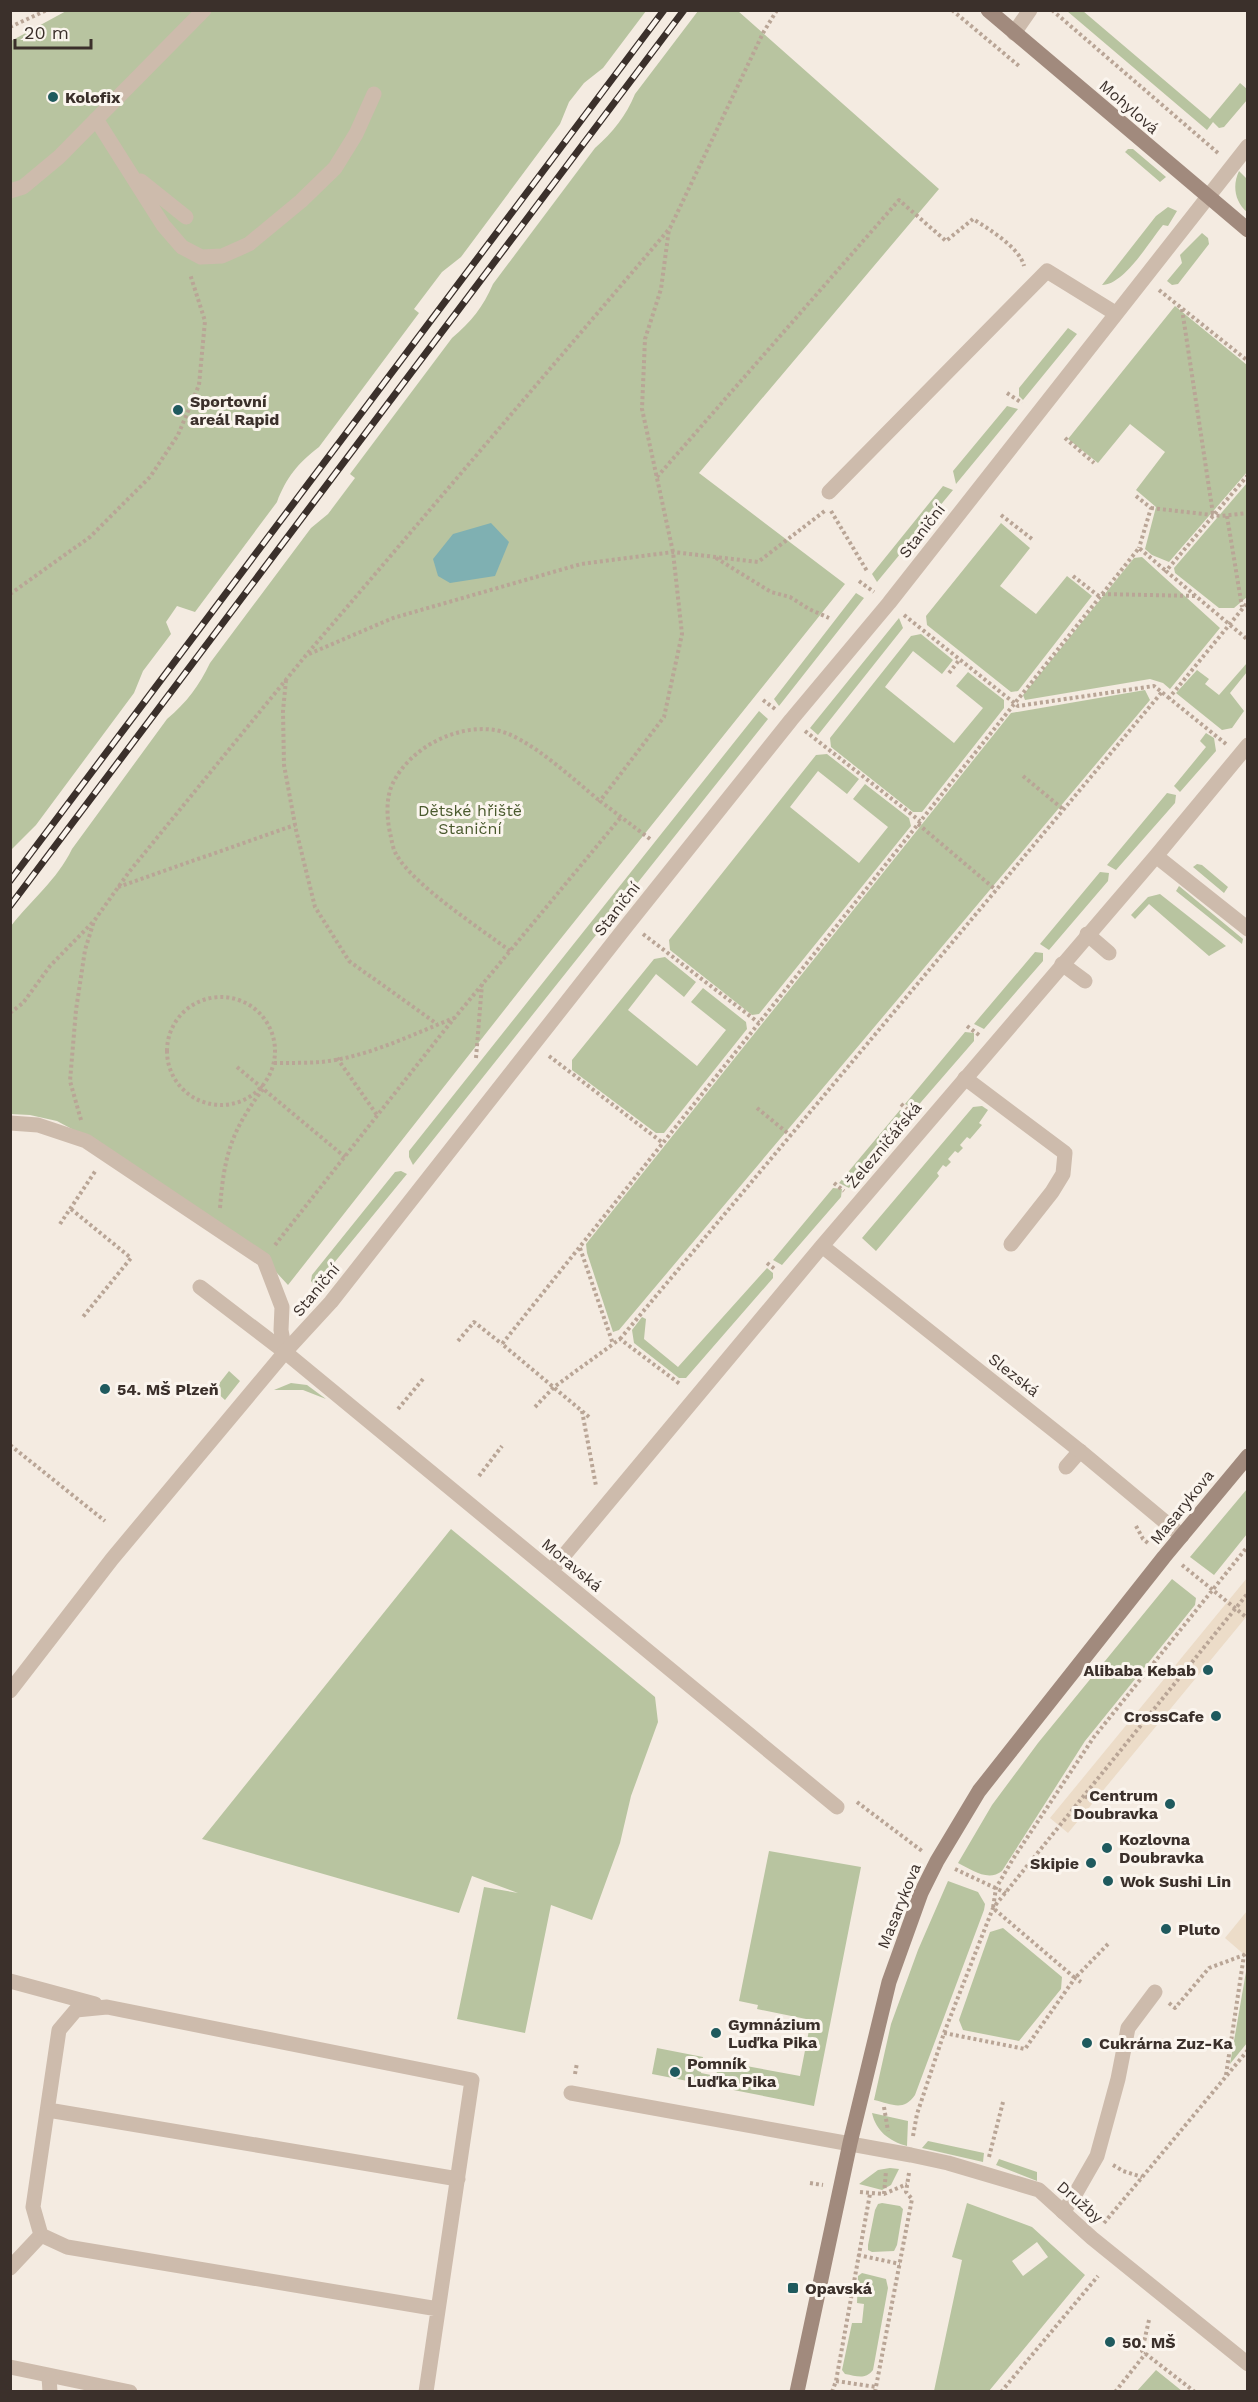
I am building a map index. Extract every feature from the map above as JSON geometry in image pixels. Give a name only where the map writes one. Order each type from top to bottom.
[{"type":"street","points":[[10,191],[23,187],[58,157],[204,10]]},
{"type":"street","name":"Mohylová","points":[[988,10],[1248,230]]},
{"type":"street","points":[[1014,33],[1030,10]]},
{"type":"street","points":[[96,119],[163,225],[182,247],[201,257],[222,256],[249,244],[301,201],[334,168],[356,134],[374,94]]},
{"type":"street","name":"Staniční","points":[[10,1691],[112,1558],[285,1352],[331,1302],[628,924],[791,720],[889,603],[1248,146]]},
{"type":"street","points":[[132,174],[186,217]]},
{"type":"street","points":[[829,492],[1047,271],[1115,313]]},
{"type":"street","name":"Železničářská","points":[[551,1571],[822,1246],[1156,856],[1244,749]]},
{"type":"street","points":[[1156,856],[1248,928]]},
{"type":"street","points":[[1087,934],[1109,953]]},
{"type":"street","points":[[1062,964],[1085,981]]},
{"type":"street","points":[[965,1078],[1065,1153],[1063,1174],[1052,1192],[1011,1244]]},
{"type":"street","points":[[10,1123],[38,1125],[86,1141],[264,1260],[282,1307],[281,1330],[285,1352]]},
{"type":"street","name":"Slezská","points":[[822,1246],[1080,1451],[1182,1536]]},
{"type":"street","name":"Moravská","points":[[200,1287],[285,1352],[837,1807]]},
{"type":"street","points":[[1066,1467],[1080,1451]]},
{"type":"street","name":"Masarykova","points":[[797,2391],[850,2143],[889,1982],[921,1893],[937,1861],[979,1791],[1248,1456]]},
{"type":"street","points":[[10,1982],[104,2007],[472,2080],[426,2391]]},
{"type":"street","points":[[1063,2212],[1097,2156],[1118,2079],[1128,2028],[1155,1992]]},
{"type":"street","points":[[104,2007],[76,2010],[59,2030],[33,2207],[41,2235],[67,2247],[438,2309]]},
{"type":"street","points":[[571,2093],[850,2143]]},
{"type":"street","points":[[48,2110],[458,2179]]},
{"type":"street","name":"Družby","points":[[850,2143],[911,2155],[1039,2190],[1092,2238],[1248,2364]]},
{"type":"street","points":[[10,2268],[41,2235]]},
{"type":"street","points":[[10,2367],[50,2384],[130,2391]]},
{"type":"path","points":[[10,27],[47,10]]},
{"type":"path","points":[[10,1013],[23,1003],[50,966],[94,921],[118,888],[307,654],[670,228],[763,33],[777,10]]},
{"type":"path","points":[[1052,10],[1219,154],[1234,164]]},
{"type":"path","points":[[657,477],[899,200],[946,241],[973,219],[995,234],[1021,257],[1025,271]]},
{"type":"path","points":[[600,801],[664,717],[682,634],[673,552],[642,409],[645,339],[661,289],[670,228]]},
{"type":"path","points":[[10,594],[90,537],[150,477],[178,435],[199,385],[205,321],[182,247]]},
{"type":"path","points":[[1170,300],[1248,361]]},
{"type":"path","points":[[1182,309],[1213,515]]},
{"type":"path","points":[[1065,438],[1094,463]]},
{"type":"path","points":[[1166,571],[1248,474]]},
{"type":"path","points":[[1136,496],[1151,508],[1227,516],[1248,513]]},
{"type":"path","points":[[307,654],[393,618],[581,564],[673,552],[758,562],[828,508],[867,571]]},
{"type":"path","points":[[502,1344],[1139,548],[1151,508]]},
{"type":"path","points":[[1001,515],[1032,539]]},
{"type":"path","points":[[1227,516],[1243,607]]},
{"type":"path","points":[[1139,548],[1248,640]]},
{"type":"path","points":[[714,557],[771,592],[790,597],[829,618]]},
{"type":"path","points":[[1073,576],[1101,595],[1196,596]]},
{"type":"path","points":[[859,581],[1018,706],[1154,686],[1244,749]]},
{"type":"path","points":[[1169,698],[1248,602]]},
{"type":"path","points":[[949,673],[960,659]]},
{"type":"path","points":[[286,680],[283,711],[284,765],[295,825],[315,907],[349,961],[437,1024]]},
{"type":"path","points":[[535,1407],[554,1388],[620,1339],[1162,692]]},
{"type":"path","points":[[763,700],[919,823],[996,890]]},
{"type":"path","points":[[510,951],[417,880],[396,854],[387,822],[391,785],[407,761],[436,741],[466,730],[497,730],[528,744],[650,839]]},
{"type":"path","points":[[1023,776],[1064,810]]},
{"type":"path","points":[[264,1260],[455,1017],[621,817]]},
{"type":"path","points":[[118,888],[295,825]]},
{"type":"path","points":[[86,1141],[70,1081],[76,1010],[85,950],[94,921]]},
{"type":"path","points":[[628,924],[759,1023]]},
{"type":"path","points":[[476,1058],[482,984]]},
{"type":"path","points":[[219,1229],[224,1165],[232,1136],[262,1088],[269,1076],[274,1064],[275,1045],[270,1027],[259,1012],[244,1002],[226,997],[207,998],[190,1005],[177,1018],[168,1035],[166,1053],[169,1071],[179,1087],[193,1099],[211,1105],[229,1105],[247,1099],[262,1088]]},
{"type":"path","points":[[274,1064],[323,1062],[387,1046],[455,1017]]},
{"type":"path","points":[[967,1026],[982,1037]]},
{"type":"path","points":[[534,1045],[663,1143]]},
{"type":"path","points":[[337,1058],[377,1115]]},
{"type":"path","points":[[237,1067],[345,1157]]},
{"type":"path","points":[[901,1104],[916,1116]]},
{"type":"path","points":[[757,1108],[790,1136]]},
{"type":"path","points":[[60,1224],[106,1154]]},
{"type":"path","points":[[71,1209],[131,1258],[82,1318]]},
{"type":"path","points":[[580,1247],[613,1344]]},
{"type":"path","points":[[458,1341],[474,1322],[589,1417]]},
{"type":"path","points":[[620,1339],[696,1396]]},
{"type":"path","points":[[398,1409],[423,1379]]},
{"type":"path","points":[[582,1411],[597,1493]]},
{"type":"path","points":[[10,1445],[105,1521]]},
{"type":"path","points":[[479,1476],[502,1446]]},
{"type":"path","points":[[836,2381],[876,2389],[912,2199],[906,2192],[917,2114],[944,2033],[993,1908],[996,1888],[1094,1737],[1248,1546]]},
{"type":"path","points":[[993,1908],[1248,1593]]},
{"type":"path","points":[[1220,1594],[1246,1617]]},
{"type":"path","points":[[1085,1796],[1093,1803]]},
{"type":"path","points":[[837,1807],[858,1802],[937,1861],[1006,1893]]},
{"type":"path","points":[[993,1908],[1082,1982]]},
{"type":"path","points":[[944,2033],[1025,2049],[1075,1978],[1108,1944]]},
{"type":"path","points":[[1155,1992],[1175,2008],[1209,1968],[1246,1953]]},
{"type":"path","points":[[1226,2076],[1246,1953]]},
{"type":"path","points":[[1092,2238],[1248,2050]]},
{"type":"path","points":[[986,2175],[1003,2102]]},
{"type":"path","points":[[1097,2156],[1123,2171],[1142,2177]]},
{"type":"path","points":[[832,2391],[836,2381],[870,2194]]},
{"type":"path","points":[[858,2255],[900,2264]]},
{"type":"path","points":[[1001,2391],[1098,2276]]},
{"type":"path","points":[[1149,2320],[1142,2351],[1195,2391]]},
{"type":"path","points":[[1115,2391],[1146,2354]]},
{"type":"green space","name":"Sportovní areál Rapid","points":[[68,10],[646,11],[603,68],[584,83],[569,102],[560,124],[461,257],[442,272],[414,309],[419,313],[319,447],[294,472],[277,502],[195,612],[177,606],[166,622],[171,634],[143,671],[134,693],[36,825],[11,850],[11,41]]},
{"type":"green space","name":"Dětské hřiště Staniční","points":[[698,11],[738,11],[939,189],[699,473],[845,584],[546,957],[288,1285],[276,1272],[94,1141],[57,1121],[30,1115],[11,1114],[11,926],[52,880],[167,719],[192,693],[210,663],[311,528],[328,514],[355,478],[350,474],[452,338],[476,314],[493,284],[595,148],[618,123],[635,94]]},
{"type":"green space","points":[[1067,11],[1083,11],[1210,119],[1240,83],[1247,89],[1247,100],[1224,127],[1219,128],[1213,122],[1207,130]]},
{"type":"green space","points":[[1133,149],[1166,177],[1160,182],[1125,152]]},
{"type":"green space","points":[[1239,171],[1247,179],[1247,212],[1237,199],[1235,188]]},
{"type":"green space","points":[[1168,207],[1177,211],[1168,226],[1163,225],[1119,278],[1102,285],[1156,216]]},
{"type":"green space","points":[[1202,233],[1208,238],[1209,244],[1178,284],[1172,285],[1167,281],[1182,263],[1180,255]]},
{"type":"green space","points":[[1175,306],[1247,365],[1248,471],[1169,562],[1152,555],[1145,549],[1156,507],[1136,490],[1165,452],[1130,424],[1098,463],[1068,439]]},
{"type":"green space","points":[[1068,328],[1077,334],[1023,400],[1019,396],[1019,388]]},
{"type":"green space","points":[[1007,406],[1018,409],[956,484],[953,471]]},
{"type":"green space","points":[[1247,483],[1247,597],[1234,608],[1219,608],[1175,573],[1174,568]]},
{"type":"green space","points":[[943,486],[953,490],[877,582],[872,574]]},
{"type":"green space","points":[[1001,523],[1030,548],[1000,586],[1036,614],[1067,576],[1092,596],[1018,691],[1011,692],[927,625],[926,616]]},
{"type":"green space","points":[[1142,557],[1220,628],[1170,689],[1163,683],[1150,679],[1025,700],[1023,695],[1134,558]]},
{"type":"green space","points":[[856,593],[864,598],[779,706],[774,699]]},
{"type":"green space","points":[[899,618],[903,628],[818,735],[810,728]]},
{"type":"green space","points":[[921,634],[953,660],[942,674],[913,651],[885,687],[954,743],[983,708],[956,686],[968,672],[1004,700],[1004,708],[922,812],[913,812],[831,747],[830,738],[911,636]]},
{"type":"green space","points":[[1247,663],[1247,672],[1230,693],[1244,711],[1232,728],[1222,730],[1176,693],[1197,670],[1209,679],[1205,684],[1219,695]]},
{"type":"green space","points":[[1145,690],[1150,700],[619,1330],[613,1332],[586,1244],[1011,713]]},
{"type":"green space","points":[[759,711],[768,719],[413,1165],[409,1151]]},
{"type":"green space","points":[[1206,733],[1214,738],[1216,751],[1180,792],[1174,786],[1206,747],[1200,741]]},
{"type":"green space","points":[[827,754],[859,779],[847,794],[818,771],[790,807],[859,863],[888,827],[853,799],[865,784],[909,818],[911,826],[759,1014],[752,1015],[670,950],[669,940],[816,755]]},
{"type":"green space","points":[[1167,793],[1176,795],[1175,803],[1116,870],[1107,865]]},
{"type":"green space","points":[[1197,864],[1202,865],[1228,887],[1224,893],[1193,867]]},
{"type":"green space","points":[[1100,872],[1109,873],[1108,881],[1049,950],[1040,944]]},
{"type":"green space","points":[[1179,886],[1243,939],[1242,944],[1176,891]]},
{"type":"green space","points":[[1160,894],[1226,946],[1209,956],[1149,904],[1135,919],[1131,915],[1148,897]]},
{"type":"green space","points":[[1035,952],[1043,953],[1043,961],[984,1029],[974,1024]]},
{"type":"green space","points":[[665,957],[696,982],[684,997],[656,974],[628,1010],[697,1066],[726,1030],[691,1002],[703,988],[746,1022],[747,1029],[664,1133],[656,1133],[572,1070],[572,1060],[654,959]]},
{"type":"green space","points":[[965,1032],[974,1033],[974,1041],[915,1109],[905,1104]]},
{"type":"green space","points":[[982,1106],[988,1110],[979,1123],[982,1125],[970,1139],[967,1137],[960,1145],[963,1148],[958,1153],[955,1151],[948,1159],[951,1162],[946,1167],[943,1165],[937,1173],[939,1176],[876,1251],[862,1238],[973,1107]]},
{"type":"green space","points":[[900,1110],[908,1113],[908,1120],[849,1188],[839,1183]]},
{"type":"green space","points":[[401,1171],[407,1174],[315,1286],[311,1281],[312,1275],[395,1172]]},
{"type":"green space","points":[[833,1188],[842,1189],[841,1197],[782,1265],[773,1260]]},
{"type":"green space","points":[[767,1268],[773,1273],[773,1278],[686,1378],[679,1378],[634,1343],[632,1330],[642,1317],[646,1319],[644,1339],[678,1367]]},
{"type":"green space","points":[[229,1371],[240,1381],[225,1400],[214,1390]]},
{"type":"green space","points":[[291,1383],[307,1385],[326,1399],[303,1390],[274,1390]]},
{"type":"green space","points":[[1247,1489],[1247,1534],[1214,1575],[1190,1557]]},
{"type":"green space","points":[[451,1529],[655,1697],[658,1722],[631,1796],[620,1843],[592,1920],[551,1905],[525,2033],[457,2019],[484,1887],[518,1893],[472,1876],[459,1913],[202,1839]]},
{"type":"green space","points":[[1172,1579],[1196,1598],[1195,1605],[1085,1741],[1002,1871],[986,1875],[974,1872],[958,1863],[992,1805],[1038,1743]]},
{"type":"green space","points":[[769,1851],[861,1867],[814,2106],[652,2074],[657,2048],[703,2057],[701,2073],[716,2076],[719,2061],[800,2076],[811,2020],[757,2009],[758,2005],[739,2001]]},
{"type":"green space","points":[[948,1881],[978,1892],[985,1904],[984,1910],[915,2095],[902,2105],[874,2100],[891,2024],[918,1950]]},
{"type":"green space","points":[[1003,1928],[1062,1977],[1061,1989],[1019,2041],[963,2030],[959,2020],[990,1932]]},
{"type":"green space","points":[[1247,1966],[1247,2043],[1230,2064]]},
{"type":"green space","points":[[872,2113],[908,2121],[907,2146],[884,2134]]},
{"type":"green space","points":[[928,2141],[984,2153],[983,2162],[922,2148]]},
{"type":"green space","points":[[999,2159],[1037,2172],[1037,2181],[996,2165]]},
{"type":"green space","points":[[899,2169],[891,2185],[882,2190],[859,2184],[878,2170]]},
{"type":"green space","points":[[967,2203],[1032,2227],[1085,2275],[989,2391],[934,2391],[962,2260],[952,2257]],"holes":[[[1037,2242],[1048,2257],[1023,2276],[1012,2261]]]},
{"type":"green space","points":[[878,2204],[900,2206],[903,2209],[897,2245],[894,2251],[872,2252],[868,2250],[868,2245],[875,2210]]},
{"type":"green space","points":[[862,2273],[886,2279],[888,2288],[873,2370],[867,2375],[860,2376],[845,2374],[842,2370],[852,2323],[862,2323],[864,2304],[857,2303],[858,2276]]},
{"type":"green space","points":[[1156,2370],[1182,2391],[1137,2391]]},
{"type":"shaded area","points":[[1247,1578],[1247,1616],[1068,1833],[1050,1818]]},
{"type":"shaded area","points":[[1247,1911],[1247,1957],[1225,1938]]},
{"type":"water","points":[[491,523],[509,542],[495,576],[450,583],[438,576],[433,559],[453,534]]},
{"type":"railway","points":[[10,881],[664,10]]},
{"type":"railway","points":[[10,906],[684,10]]},
{"type":"place","name":"Kolofix","points":[[53,97]]},
{"type":"place","name":"Sportovní areál Rapid","points":[[178,410]]},
{"type":"place","name":"54. MŠ Plzeň","points":[[105,1389]]},
{"type":"place","name":"Alibaba Kebab","points":[[1208,1670]]},
{"type":"place","name":"CrossCafe","points":[[1216,1716]]},
{"type":"place","name":"Centrum Doubravka","points":[[1170,1804]]},
{"type":"place","name":"Kozlovna Doubravka","points":[[1107,1848]]},
{"type":"place","name":"Skipie","points":[[1091,1863]]},
{"type":"place","name":"Wok Sushi Lin","points":[[1108,1881]]},
{"type":"place","name":"Pluto","points":[[1166,1929]]},
{"type":"place","name":"Gymnázium Luďka Pika","points":[[716,2033]]},
{"type":"place","name":"Cukrárna Zuz-Ka","points":[[1087,2043]]},
{"type":"place","name":"Pomník Luďka Pika","points":[[675,2072]]},
{"type":"place","name":"Opavská","points":[[793,2288]]},
{"type":"place","name":"50. MŠ","points":[[1110,2342]]}]
